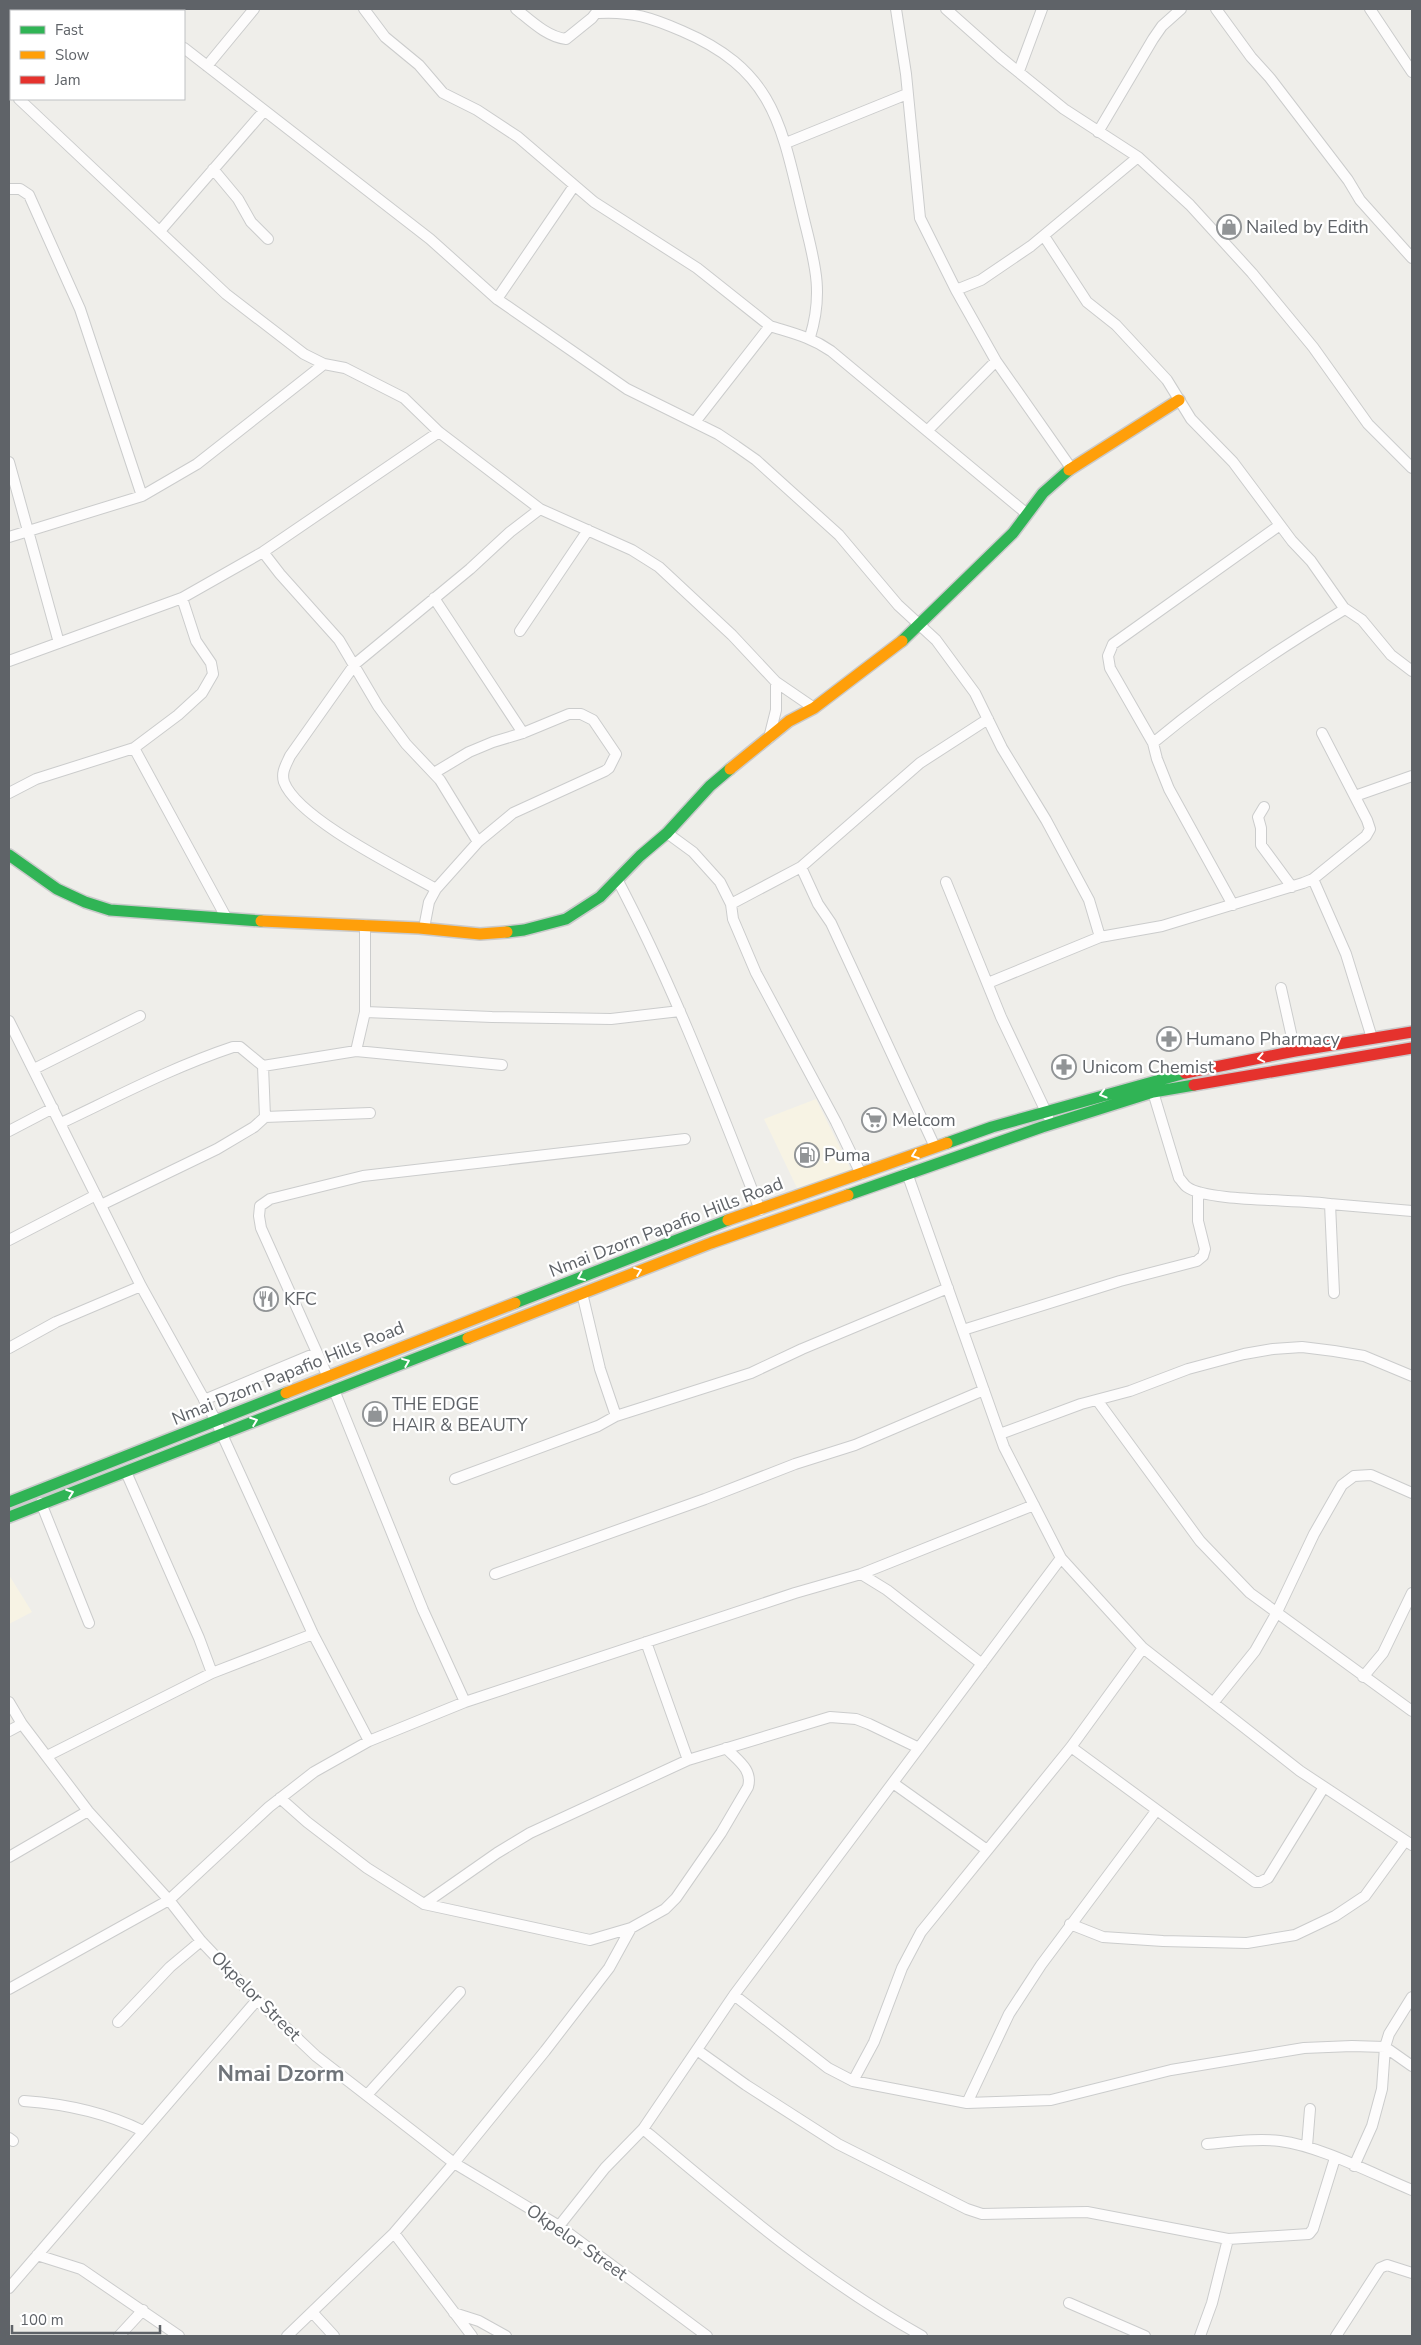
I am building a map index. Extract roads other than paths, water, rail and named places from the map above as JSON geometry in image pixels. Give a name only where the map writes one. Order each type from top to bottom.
[{"type":"street","points":[[208,66],[254,9]]},
{"type":"street","points":[[364,9],[385,37],[419,65],[435,86],[518,137],[574,186],[697,268],[770,326],[810,338],[831,351],[1027,514]]},
{"type":"street","points":[[516,9],[538,26],[566,39],[599,11],[632,12],[653,18],[696,37],[722,52],[748,73],[761,89],[786,143],[813,254],[819,296],[817,314],[810,338]]},
{"type":"street","points":[[896,9],[920,218],[956,290],[996,361],[1071,468]]},
{"type":"street","points":[[946,9],[1000,57],[1075,117],[1138,157],[1190,206],[1246,266],[1313,347],[1368,424],[1412,468]]},
{"type":"street","points":[[1019,71],[1042,9]]},
{"type":"street","points":[[1098,132],[1153,39],[1162,26],[1181,9]]},
{"type":"street","points":[[1216,9],[1251,57],[1270,78],[1348,180],[1360,200],[1412,255]]},
{"type":"street","points":[[1370,9],[1412,72]]},
{"type":"street","points":[[185,49],[430,239],[497,299],[627,389],[718,434],[756,460],[839,536],[873,578],[936,640],[975,693],[1002,748],[1046,820],[1085,893],[1100,937]]},
{"type":"street","points":[[786,143],[907,94]]},
{"type":"street","points":[[20,100],[226,294],[304,354],[324,364],[345,368],[404,398],[439,432],[540,509],[632,550],[660,568],[732,635],[776,682],[814,708]]},
{"type":"street","points":[[160,231],[264,111]]},
{"type":"street","points":[[956,290],[981,280],[1044,236],[1138,157]]},
{"type":"street","points":[[213,169],[238,199],[257,230],[268,239]]},
{"type":"street","points":[[497,299],[574,186]]},
{"type":"street","points":[[9,189],[20,188],[29,195],[80,309],[142,496]]},
{"type":"street","points":[[1044,236],[1087,302],[1106,316],[1167,380],[1191,419],[1234,462],[1280,525],[1311,561],[1345,609],[1362,620],[1391,655],[1412,671]]},
{"type":"street","points":[[695,422],[770,326]]},
{"type":"street","points":[[928,430],[996,361]]},
{"type":"street","points":[[9,537],[142,496],[197,464],[324,364]]},
{"type":"street","points":[[9,855],[57,889],[85,902],[110,910],[227,919],[424,928],[480,934],[524,930],[553,924],[600,897],[655,841],[668,833],[710,786],[789,721],[814,708],[891,650],[948,598],[1013,533],[1043,493],[1071,468],[1147,422],[1179,400]]},
{"type":"street","points":[[9,661],[182,598],[263,552],[439,432]]},
{"type":"street","points":[[9,462],[60,643]]},
{"type":"street","points":[[436,889],[329,827],[294,797],[284,781],[283,770],[290,756],[355,664],[470,569],[510,532],[540,509]]},
{"type":"street","points":[[1233,905],[1169,789],[1156,759],[1153,743],[1110,668],[1108,656],[1113,644],[1280,525]]},
{"type":"street","points":[[520,631],[588,530]]},
{"type":"street","points":[[263,552],[280,574],[339,640],[355,664],[359,676],[378,706],[406,744],[440,780],[478,842]]},
{"type":"street","points":[[9,793],[36,779],[134,748],[202,693],[212,674],[211,663],[196,641],[182,598]]},
{"type":"street","points":[[434,598],[523,734]]},
{"type":"street","points":[[1153,743],[1199,706],[1302,635],[1345,609]]},
{"type":"street","points":[[768,739],[776,710],[776,682]]},
{"type":"street","points":[[424,928],[429,902],[436,889],[478,842],[513,813],[605,771],[609,768],[616,754],[593,720],[581,714],[569,714],[523,734],[494,742],[469,752],[434,774]]},
{"type":"street","points":[[731,904],[801,866],[920,763],[988,719]]},
{"type":"street","points":[[988,983],[1100,937],[1162,926],[1313,879],[1366,836],[1370,829],[1322,734]]},
{"type":"street","points":[[134,748],[227,919]]},
{"type":"street","points":[[1355,796],[1412,776]]},
{"type":"street","points":[[1264,807],[1258,817],[1261,828],[1261,845],[1292,887]]},
{"type":"street","points":[[668,833],[693,852],[720,882],[731,904],[733,919],[756,973],[836,1122],[861,1174]]},
{"type":"street","points":[[801,866],[818,904],[831,923],[935,1147]]},
{"type":"street","points":[[617,879],[701,1058],[760,1210]]},
{"type":"street","points":[[1313,879],[1346,954],[1372,1038]]},
{"type":"street","points":[[946,882],[1005,1026],[1052,1124]]},
{"type":"street","points":[[356,1051],[365,1012],[365,925]]},
{"type":"street","points":[[1281,988],[1295,1051]]},
{"type":"street","points":[[365,1012],[611,1019],[680,1011]]},
{"type":"street","points":[[34,1070],[140,1016]]},
{"type":"street","points":[[9,1021],[142,1286],[215,1419],[313,1634],[369,1741]]},
{"type":"street","name":"Nmai Dzorn Papafio Hills Road","points":[[9,1502],[131,1455],[215,1419],[705,1228],[935,1147],[1046,1110],[1179,1074],[1295,1051],[1412,1032]]},
{"type":"street","points":[[61,1123],[159,1074],[233,1046],[240,1048],[263,1066],[356,1051],[502,1065]]},
{"type":"street","name":"Nmai Dzorn Papafio Hills Road","points":[[9,1517],[711,1243],[907,1173],[1052,1124],[1152,1092],[1412,1048]]},
{"type":"street","points":[[263,1066],[264,1117]]},
{"type":"street","points":[[1152,1092],[1180,1178],[1187,1187],[1198,1192],[1236,1198],[1412,1211]]},
{"type":"street","points":[[9,1131],[54,1108]]},
{"type":"street","points":[[101,1205],[217,1149],[254,1127],[264,1117],[370,1113]]},
{"type":"street","points":[[327,1375],[261,1228],[260,1206],[270,1199],[363,1176],[685,1139]]},
{"type":"street","points":[[907,1173],[1000,1434],[1061,1558],[1143,1648],[1300,1771],[1409,1843],[1366,1896],[1335,1916],[1295,1935],[1246,1943],[1163,1941],[1102,1937],[1070,1924]]},
{"type":"street","points":[[963,1330],[1120,1282],[1197,1261],[1203,1256],[1205,1249],[1198,1221],[1198,1192]]},
{"type":"street","points":[[9,1240],[96,1196]]},
{"type":"street","points":[[1330,1204],[1334,1293]]},
{"type":"street","points":[[9,1348],[56,1322],[142,1286]]},
{"type":"street","points":[[455,1480],[598,1426],[616,1416],[751,1373],[802,1349],[948,1288]]},
{"type":"street","points":[[582,1293],[600,1369],[616,1416]]},
{"type":"street","points":[[1000,1434],[1097,1400],[1130,1391],[1188,1369],[1244,1354],[1273,1349],[1302,1347],[1364,1356],[1412,1376]]},
{"type":"street","points":[[204,1400],[316,1352]]},
{"type":"street","points":[[334,1390],[423,1610],[465,1702]]},
{"type":"street","points":[[495,1574],[705,1499],[796,1464],[854,1445],[984,1390]]},
{"type":"street","points":[[1097,1400],[1200,1541],[1250,1593],[1276,1614],[1324,1646],[1363,1677],[1412,1711]]},
{"type":"street","points":[[126,1472],[199,1638],[212,1673]]},
{"type":"street","points":[[1213,1703],[1254,1651],[1276,1614],[1314,1534],[1342,1485],[1354,1476],[1372,1475],[1412,1492]]},
{"type":"street","points":[[41,1503],[89,1623]]},
{"type":"street","points":[[9,1989],[169,1900],[280,1798],[314,1772],[369,1741],[465,1702],[861,1574],[1034,1505]]},
{"type":"street","points":[[559,2226],[605,2168],[642,2129],[734,1996],[1061,1558]]},
{"type":"street","points":[[861,1574],[887,1590],[982,1664]]},
{"type":"street","points":[[1363,1677],[1382,1653],[1412,1593]]},
{"type":"street","points":[[46,1756],[212,1673],[313,1634]]},
{"type":"street","points":[[646,1642],[688,1760]]},
{"type":"street","points":[[853,2081],[874,2042],[902,1968],[921,1932],[1071,1747],[1143,1648]]},
{"type":"street","name":"Okpelor Street","points":[[9,1702],[22,1724],[88,1811],[169,1900],[201,1941],[257,2000],[316,2056],[454,2163],[559,2226],[707,2336]]},
{"type":"street","points":[[424,1904],[497,1853],[530,1833],[688,1760],[726,1748],[830,1717],[856,1719],[919,1748]]},
{"type":"street","points":[[9,1731],[22,1724]]},
{"type":"street","points":[[1071,1747],[1255,1882],[1268,1878],[1324,1787]]},
{"type":"street","points":[[280,1798],[307,1822],[368,1868],[424,1904],[590,1940],[630,1928],[664,1909],[676,1898],[721,1833],[748,1787],[750,1778],[746,1769],[726,1748]]},
{"type":"street","points":[[893,1783],[987,1850]]},
{"type":"street","points":[[9,1857],[88,1811]]},
{"type":"street","points":[[967,2102],[1009,2014],[1070,1924],[1156,1811]]},
{"type":"street","points":[[287,2336],[394,2233],[454,2163],[546,2051],[609,1968],[630,1928]]},
{"type":"street","points":[[118,2022],[170,1967],[201,1941]]},
{"type":"street","points":[[367,2095],[460,1992]]},
{"type":"street","points":[[734,1996],[828,2068],[853,2081],[967,2102],[1051,2100],[1171,2070],[1304,2048],[1385,2047],[1412,2066]]},
{"type":"street","points":[[1354,2166],[1372,2126],[1382,2089],[1385,2047],[1398,2018],[1412,1997]]},
{"type":"street","points":[[9,2288],[257,2000]]},
{"type":"street","points":[[697,2050],[746,2085],[838,2144],[967,2209],[982,2214],[1087,2212],[1228,2239],[1309,2234],[1313,2228],[1335,2158]]},
{"type":"street","points":[[24,2101],[54,2103],[100,2113],[143,2131]]},
{"type":"street","points":[[1307,2146],[1310,2109]]},
{"type":"street","points":[[642,2129],[800,2258],[890,2318],[922,2336]]},
{"type":"street","points":[[1207,2144],[1254,2140],[1279,2141],[1307,2146],[1412,2190]]},
{"type":"street","points":[[394,2233],[472,2336]]},
{"type":"street","points":[[1200,2336],[1212,2303],[1228,2239]]},
{"type":"street","points":[[36,2255],[81,2269],[179,2336]]},
{"type":"street","points":[[1336,2336],[1380,2268],[1387,2265],[1412,2273]]},
{"type":"street","points":[[1069,2303],[1145,2336]]},
{"type":"street","points":[[119,2336],[143,2310]]},
{"type":"street","points":[[312,2312],[334,2336]]},
{"type":"street","points":[[454,2313],[479,2321],[506,2336]]},
{"type":"place","name":"Nailed by Edith","points":[[1229,227]]},
{"type":"place","name":"Humano Pharmacy","points":[[1169,1039]]},
{"type":"place","name":"Unicom Chemist","points":[[1064,1067]]},
{"type":"place","name":"Melcom","points":[[874,1120]]},
{"type":"place","name":"Puma","points":[[807,1155]]},
{"type":"place","name":"KFC","points":[[266,1299]]},
{"type":"place","name":"THE EDGE HAIR & BEAUTY","points":[[375,1414]]},
{"type":"district","name":"Nmai Dzorm","points":[[281,2074]]}]
